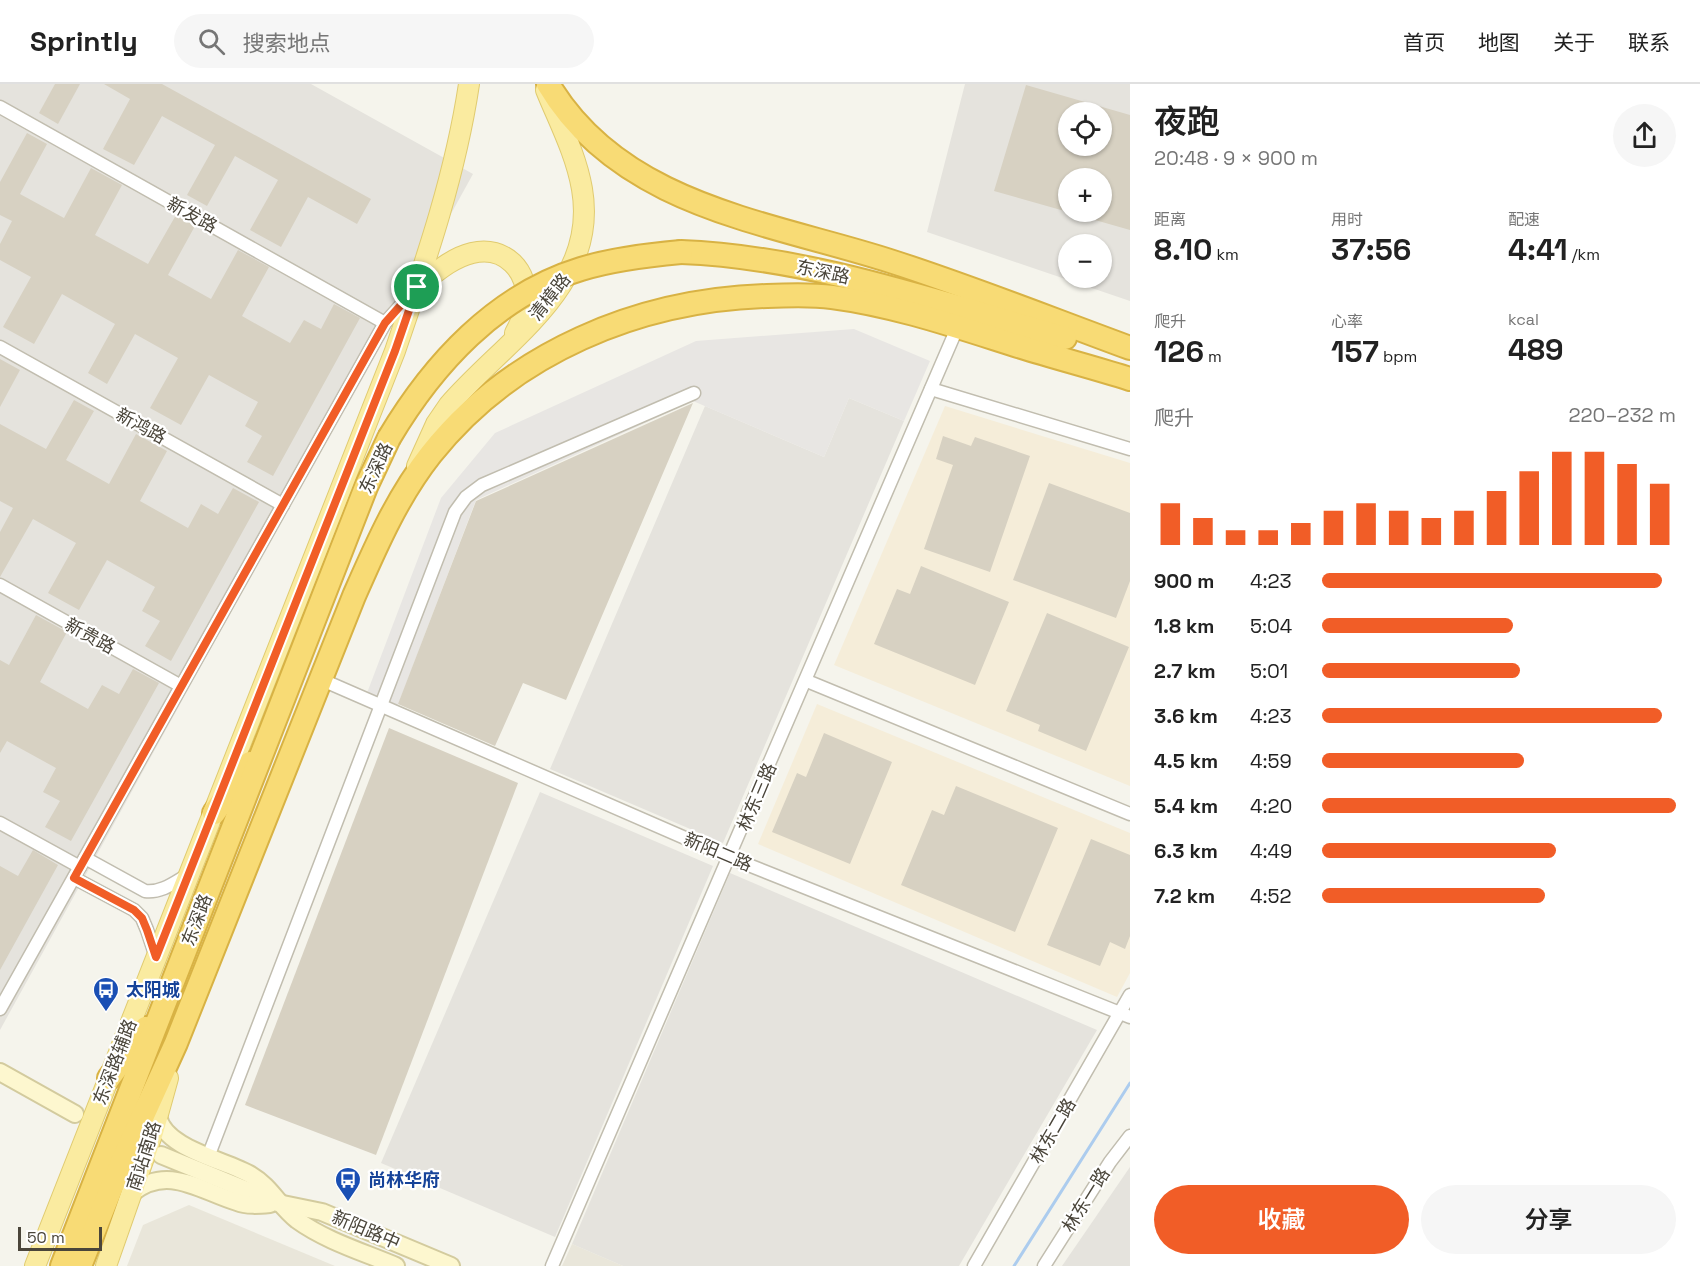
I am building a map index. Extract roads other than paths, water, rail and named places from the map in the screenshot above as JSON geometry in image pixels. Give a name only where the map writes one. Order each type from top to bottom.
[{"type":"highway","points":[[548,84],[571,116],[626,165],[654,183],[709,208],[890,261],[1130,348]]},
{"type":"highway","name":"东深路","points":[[68,1264],[165,1003],[366,486],[389,438],[410,403],[448,355],[505,306],[540,286],[581,269],[646,255],[681,252],[726,254],[859,280],[1130,357]]},
{"type":"highway","name":"东深路","points":[[68,1264],[121,1164],[176,1043],[320,679],[384,527],[414,477],[450,431],[470,411],[521,372],[594,332],[659,309],[698,301],[738,297],[820,296],[861,302],[958,326],[1130,379]]},
{"type":"highway","points":[[214,813],[268,737]]},
{"type":"highway","points":[[108,1078],[165,1003]]},
{"type":"main road","points":[[417,287],[437,230],[454,166],[469,84]]},
{"type":"main road","name":"清樟路","points":[[414,477],[425,445],[449,405],[538,316],[565,282],[582,242],[585,223],[578,172],[543,84]]},
{"type":"main road","points":[[417,287],[462,256],[485,252],[506,258],[515,264],[523,276],[527,291],[526,306],[512,340]]},
{"type":"main road","name":"东深路辅路","points":[[35,1266],[395,351],[417,287]]},
{"type":"main road","name":"南站南路","points":[[106,1266],[158,1116],[176,1043]]},
{"type":"main road","points":[[0,1072],[75,1114]]},
{"type":"main road","points":[[158,1116],[167,1133],[208,1156],[252,1175],[278,1203]]},
{"type":"main road","name":"新阳路中","points":[[161,1155],[278,1203],[322,1212],[451,1266]]},
{"type":"main road","points":[[132,1193],[141,1185],[157,1179],[172,1178],[239,1203],[278,1203]]},
{"type":"main road","name":"新阳路中","points":[[278,1203],[314,1231],[396,1266]]},
{"type":"street","name":"新发路","points":[[0,107],[385,323]]},
{"type":"street","points":[[0,1009],[385,323],[417,287]]},
{"type":"street","name":"林东三路","points":[[552,1266],[719,874],[730,858],[807,681],[958,326]]},
{"type":"street","name":"新鸿路","points":[[0,346],[283,505]]},
{"type":"street","points":[[931,389],[1130,449]]},
{"type":"street","points":[[208,1156],[455,512],[466,497],[482,485],[694,393]]},
{"type":"street","name":"新贵路","points":[[0,585],[181,686]]},
{"type":"street","name":"新阳二路","points":[[320,679],[730,858],[1125,1015]]},
{"type":"street","points":[[807,681],[1130,814]]},
{"type":"street","points":[[0,823],[79,868],[134,910],[142,918],[156,957]]},
{"type":"street","points":[[79,868],[153,892],[164,889],[190,873]]},
{"type":"street","name":"林东二路","points":[[974,1266],[1125,1015],[1130,995]]},
{"type":"street","name":"林东一路","points":[[1044,1266],[1110,1162],[1130,1136]]},
{"type":"waterway","points":[[1014,1266],[1130,1083]]},
{"type":"place","name":"太阳城","points":[[106,1013]]},
{"type":"place","name":"尚林华府","points":[[348,1203]]}]
